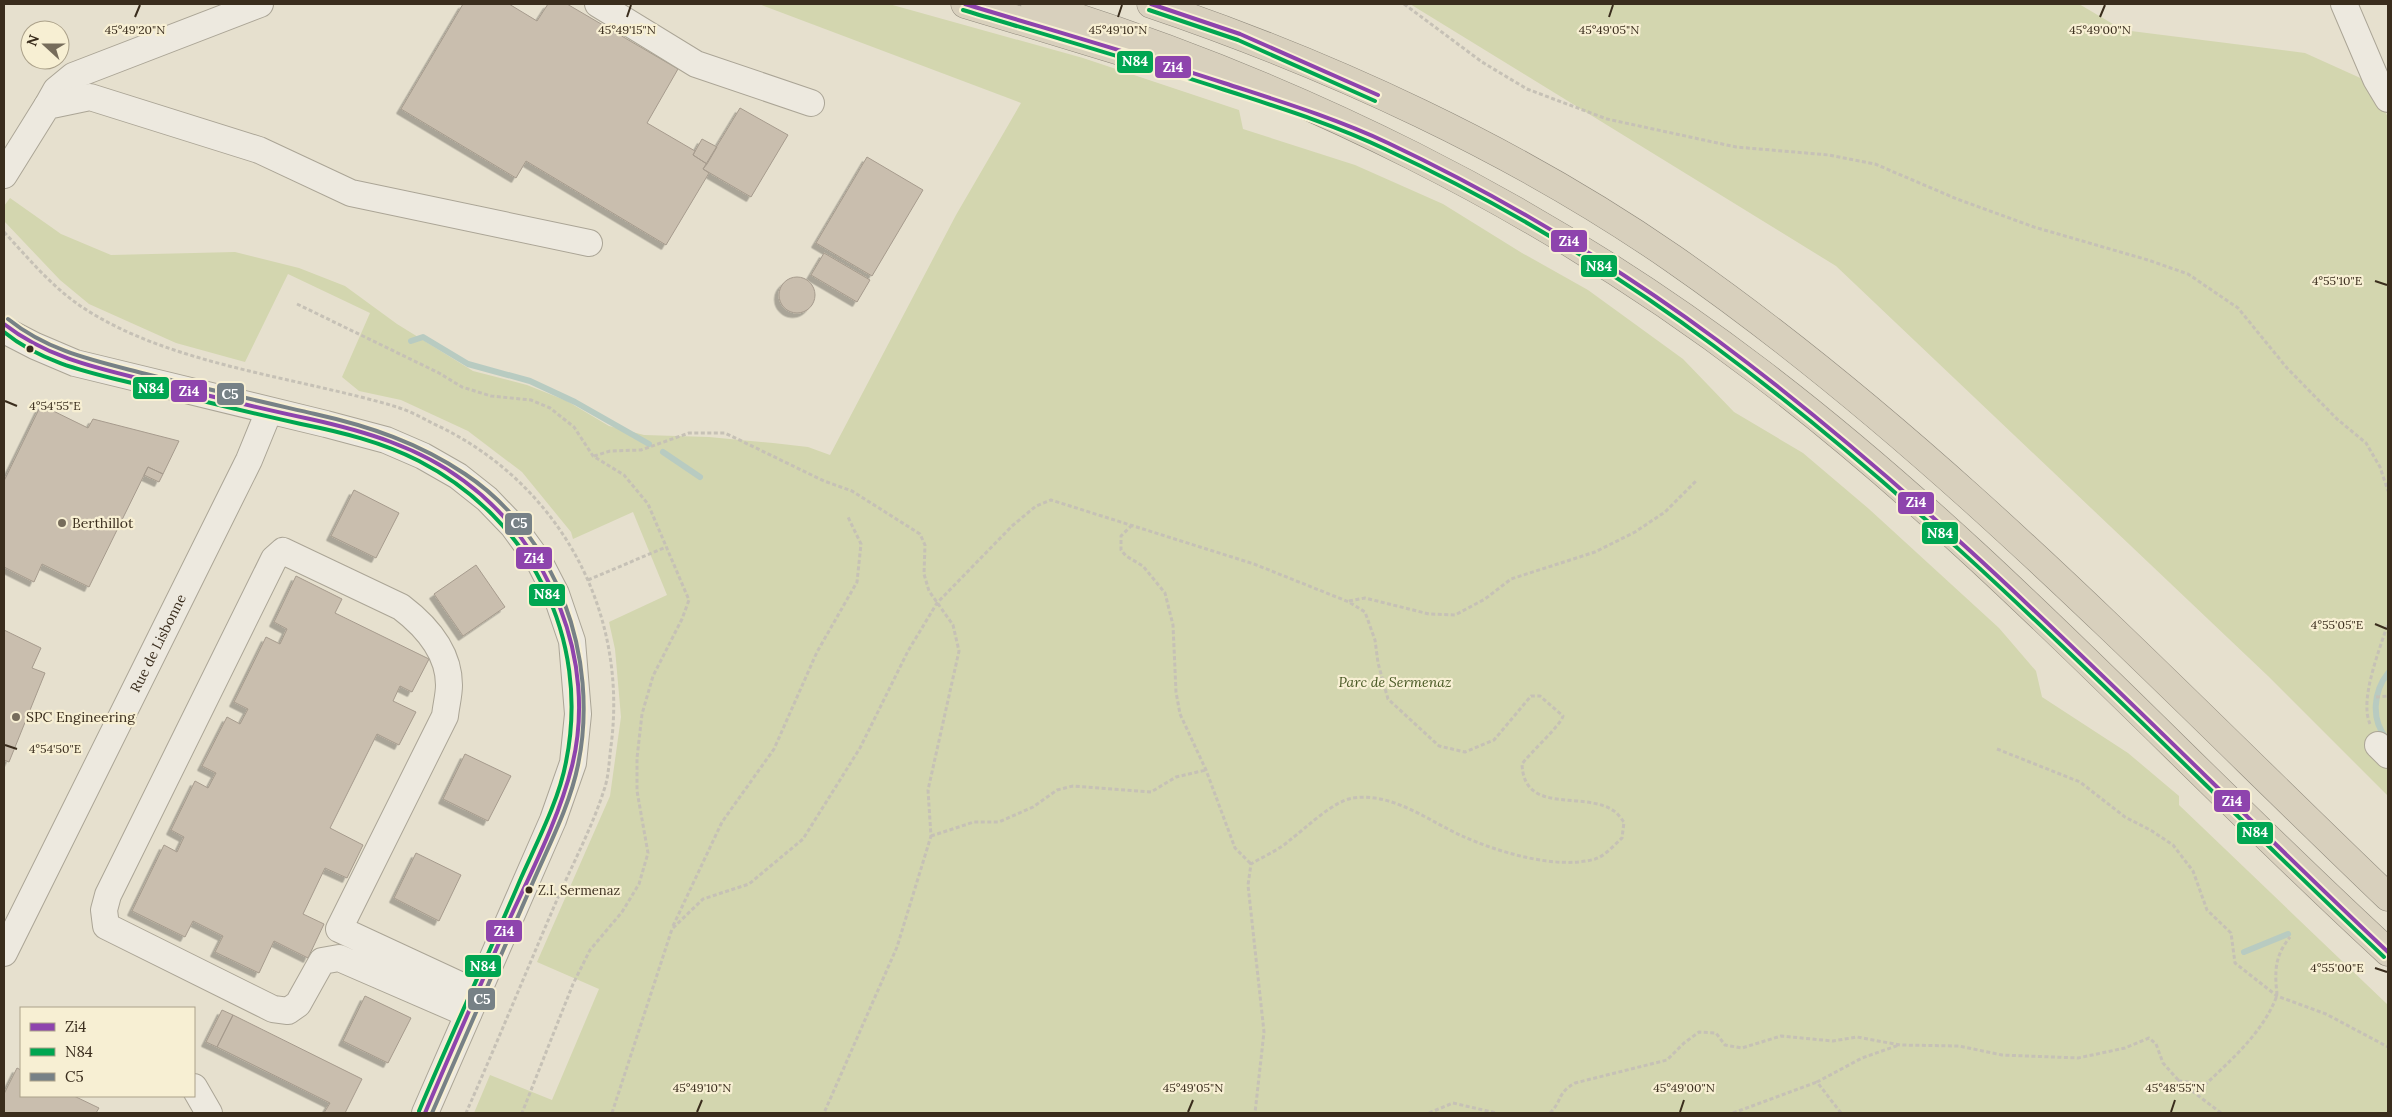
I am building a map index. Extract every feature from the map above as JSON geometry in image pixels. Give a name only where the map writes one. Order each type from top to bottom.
[{"type":"highway","points":[[965,4],[1330,117]]},
{"type":"highway","points":[[1034,4],[1177,51],[1330,117],[1438,168],[1513,208],[1575,244],[1635,283],[1757,370],[1896,485],[1973,555],[2388,952]]},
{"type":"highway","points":[[1151,4],[1240,34],[1441,124],[1531,172],[1670,257],[1830,376],[1920,453],[2082,600],[2388,897]]},
{"type":"street","points":[[4,175],[56,90],[73,76],[260,4]]},
{"type":"street","points":[[598,4],[696,64],[810,104]]},
{"type":"street","points":[[2344,4],[2376,79],[2388,99]]},
{"type":"street","points":[[47,106],[90,97],[260,150],[352,193],[589,243]]},
{"type":"street","points":[[4,324],[35,346]]},
{"type":"street","points":[[4,330],[75,363],[386,440],[423,456],[458,476],[487,499],[513,526],[529,548],[556,594],[568,627],[578,714],[573,763],[553,820],[425,1113]]},
{"type":"street","name":"Rue de Lisbonne","points":[[4,953],[249,460],[269,411]]},
{"type":"street","points":[[283,551],[401,607],[435,639],[447,667],[449,685],[445,716],[339,929],[472,1003],[339,958],[322,960],[298,1004],[293,1008],[288,1011],[273,1009],[106,926],[104,910],[108,895],[274,558],[283,551]]},
{"type":"street","points":[[195,1089],[209,1113]]},
{"type":"path","points":[[1407,5],[1482,62],[1527,89],[1607,119],[1736,148],[1829,155],[1875,164],[1957,200],[2034,227],[2148,260],[2188,274],[2238,308],[2287,368],[2337,419],[2366,443],[2380,467],[2388,492]]},
{"type":"path","points":[[593,456],[610,451],[641,450],[689,433],[725,433],[824,481],[852,491],[920,534],[925,545],[924,574],[937,603],[953,625],[959,652],[928,790],[931,836],[897,947],[824,1113]]},
{"type":"path","points":[[1349,602],[1364,598],[1429,614],[1455,615],[1485,599],[1511,579],[1595,552],[1635,532],[1665,512],[1696,481]]},
{"type":"path","points":[[672,929],[704,899],[749,884],[803,840],[860,748],[908,651],[937,603],[1012,526],[1036,506],[1051,500],[1254,564],[1349,602],[1365,612],[1375,640],[1378,663],[1388,698],[1439,746],[1451,751],[1465,752],[1494,740],[1531,696],[1540,696],[1563,716],[1561,722],[1537,744],[1522,764],[1522,777],[1533,791],[1545,797],[1598,804],[1614,811],[1624,822],[1622,838],[1596,858],[1543,860],[1490,847],[1387,801],[1351,798],[1333,807],[1289,841],[1251,864]]},
{"type":"path","points":[[612,1113],[672,929],[722,822],[774,749],[817,652],[857,582],[861,544],[848,517]]},
{"type":"path","points":[[1132,525],[1121,536],[1121,550],[1126,556],[1143,566],[1165,593],[1173,626],[1176,692],[1180,714],[1206,770],[1235,848],[1251,864]]},
{"type":"path","points":[[588,580],[666,547]]},
{"type":"path","points":[[2383,750],[2367,717],[2367,710],[2369,686],[2388,623]]},
{"type":"path","points":[[2376,698],[2388,696]]},
{"type":"path","points":[[1997,749],[2080,782],[2125,818],[2152,831],[2173,845],[2193,871],[2207,910],[2230,933],[2235,963],[2277,996],[2326,1014],[2388,1047]]},
{"type":"path","points":[[931,836],[974,822],[999,822],[1033,807],[1057,790],[1073,786],[1151,792],[1176,777],[1206,770]]},
{"type":"path","points":[[1251,864],[1248,886],[1264,1032],[1255,1113]]},
{"type":"path","points":[[2179,1081],[2206,1084],[2244,1047],[2263,1021],[2277,996],[2275,968],[2280,951],[2290,937]]},
{"type":"path","points":[[1550,1113],[1555,1108],[1563,1090],[1576,1082],[1667,1060],[1698,1032],[1716,1032],[1725,1045],[1742,1048],[1780,1036],[1833,1041],[1857,1037],[1900,1045],[1958,1046],[2002,1055],[2078,1058],[2125,1048],[2148,1038],[2156,1044],[2162,1063],[2179,1081],[2221,1113]]},
{"type":"path","points":[[1733,1113],[1817,1082],[1862,1058],[1900,1045]]},
{"type":"path","points":[[1817,1082],[1841,1113]]},
{"type":"path","points":[[1429,1113],[1453,1103],[1496,1113]]},
{"type":"green space","name":"Parc de Sermenaz","points":[[759,4],[889,4],[1083,58],[1239,110],[1243,129],[1355,165],[1443,204],[1522,253],[1588,290],[1683,359],[1734,412],[1803,453],[1869,509],[1999,628],[2036,671],[2042,697],[2128,753],[2179,796],[2179,805],[2388,1005],[2388,1113],[474,1113],[490,1075],[552,1100],[599,989],[537,962],[610,796],[621,717],[615,649],[609,622],[667,595],[633,512],[573,539],[571,532],[522,472],[468,431],[401,400],[359,391],[342,377],[370,313],[288,274],[245,362],[176,343],[89,304],[60,280],[4,221],[4,206],[10,198],[61,234],[111,255],[235,252],[299,268],[345,286],[397,324],[473,371],[527,385],[567,401],[609,426],[644,435],[709,437],[808,447],[830,455],[956,215],[1021,103]]},
{"type":"green space","points":[[1410,4],[2079,4],[2123,30],[2305,53],[2367,81],[2388,117],[2388,796],[2268,676],[1836,266]]},
{"type":"building","points":[[463,4],[509,4],[537,21],[548,4],[567,4],[678,69],[647,123],[695,151],[693,155],[707,164],[703,169],[709,173],[666,245],[526,161],[516,178],[401,109]]},
{"type":"building","points":[[740,108],[788,135],[751,197],[703,169]]},
{"type":"building","points":[[702,139],[717,147],[707,164],[693,155]]},
{"type":"building","points":[[867,157],[923,190],[872,276],[816,243]]},
{"type":"building","points":[[824,253],[870,280],[857,302],[811,275]]},
{"type":"building","points":[[797,277],[804,278],[810,282],[814,288],[814,302],[810,308],[804,312],[797,313],[790,312],[784,308],[780,302],[779,295],[780,288],[784,282],[790,278]]},
{"type":"building","name":"Berthillot","points":[[41,405],[88,428],[93,419],[179,441],[163,474],[148,467],[89,587],[42,564],[34,582],[4,567],[4,481]]},
{"type":"building","points":[[148,467],[163,474],[159,482],[144,475]]},
{"type":"building","points":[[354,490],[399,513],[376,558],[331,536]]},
{"type":"building","points":[[476,565],[505,607],[463,636],[434,594]]},
{"type":"building","points":[[296,576],[342,599],[335,613],[429,659],[412,692],[400,686],[393,701],[416,712],[399,745],[377,734],[330,828],[363,845],[347,878],[325,868],[303,914],[324,924],[308,958],[274,941],[259,973],[215,952],[223,936],[193,921],[185,937],[132,911],[164,845],[177,852],[184,837],[171,830],[195,781],[208,788],[216,773],[202,766],[227,717],[240,724],[248,709],[234,702],[266,637],[280,644],[287,629],[274,622]]},
{"type":"building","name":"SPC Engineering","points":[[4,630],[41,648],[32,668],[45,673],[9,762],[4,760]]},
{"type":"building","points":[[465,754],[511,776],[488,821],[443,799]]},
{"type":"building","points":[[416,853],[461,875],[439,921],[394,898]]},
{"type":"building","points":[[365,996],[411,1018],[388,1063],[343,1041]]},
{"type":"building","points":[[222,1010],[233,1015],[217,1047],[206,1042]]},
{"type":"building","points":[[233,1015],[362,1079],[345,1113],[324,1113],[330,1103],[217,1047]]},
{"type":"building","points":[[17,1068],[20,1070],[20,1097],[76,1097],[99,1108],[96,1113],[4,1113],[4,1094]]},
{"type":"waterway","points":[[411,341],[423,337],[468,364],[530,381],[575,402],[649,444]]},
{"type":"waterway","points":[[663,452],[700,477]]},
{"type":"waterway","points":[[2386,738],[2378,722],[2376,706],[2379,688],[2388,673]]},
{"type":"waterway","points":[[2244,952],[2288,934]]},
{"type":"transit line","name":"Zi4","points":[[965,4],[1224,83],[1307,110],[1368,134],[1431,164],[1516,209],[1638,285],[1717,340],[1807,410],[1894,483],[2062,636],[2388,952]]},
{"type":"transit line","name":"Zi4","points":[[1151,4],[1240,34],[1378,95]]},
{"type":"transit line","name":"N84","points":[[963,10],[1284,109],[1345,132],[1385,149],[1471,192],[1555,239],[1636,291],[1714,346],[1804,415],[1890,488],[2058,641],[2384,957]]},
{"type":"transit line","name":"N84","points":[[1149,10],[1238,40],[1375,101]]},
{"type":"transit line","name":"C5","points":[[8,319],[40,340],[91,360],[355,424],[393,437],[430,453],[465,474],[497,500],[525,530],[547,565],[564,602],[576,642],[583,683],[583,724],[578,765],[570,795],[558,825],[432,1113]]},
{"type":"transit line","name":"Zi4","points":[[4,324],[52,352],[87,365],[204,395],[351,429],[410,450],[447,469],[494,507],[521,537],[543,571],[560,608],[572,646],[578,686],[578,726],[572,766],[560,805],[545,842],[425,1113]]},
{"type":"transit line","name":"N84","points":[[4,332],[35,352],[69,366],[220,405],[346,434],[405,454],[458,485],[492,515],[521,549],[544,586],[560,627],[569,671],[571,716],[563,776],[547,821],[419,1111]]},
{"type":"place","name":"Berthillot","points":[[62,523]]},
{"type":"place","name":"SPC Engineering","points":[[16,717]]},
{"type":"place","name":"Z.I. Sermenaz","points":[[529,890]]}]
